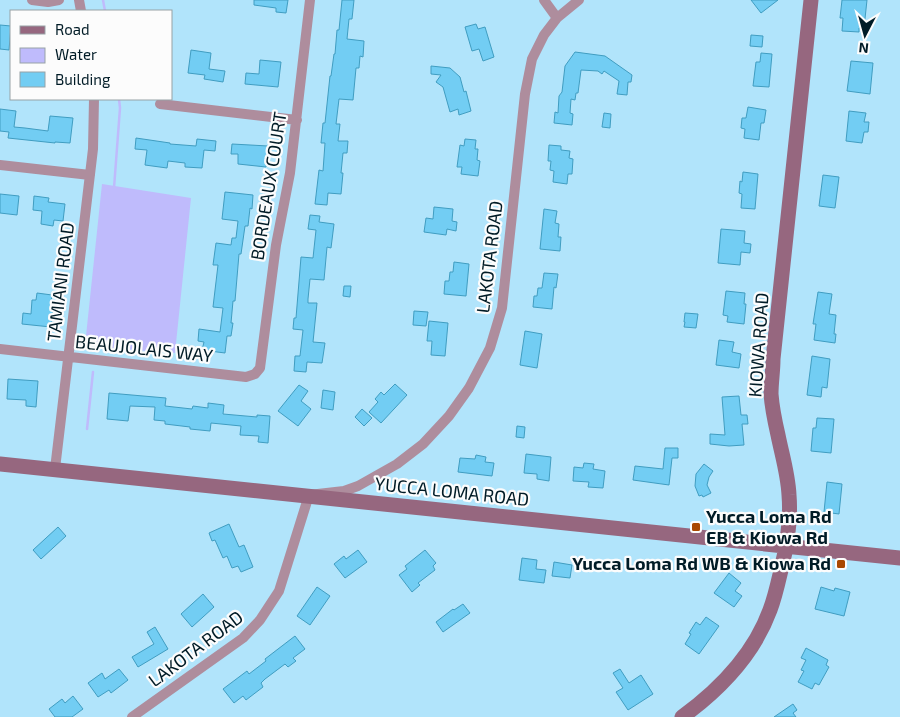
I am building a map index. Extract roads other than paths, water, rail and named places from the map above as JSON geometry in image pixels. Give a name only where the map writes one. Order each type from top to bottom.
[{"type":"main road","name":"KIOWA ROAD","points":[[682,717],[701,703],[724,681],[760,633],[770,611],[786,547],[789,514],[788,478],[777,433],[771,395],[773,359],[810,0]]},
{"type":"main road","name":"YUCCA LOMA ROAD","points":[[0,464],[900,558]]},
{"type":"street","points":[[32,0],[48,2],[59,0]]},
{"type":"street","name":"BORDEAUX COURT","points":[[255,374],[260,368],[276,245],[290,173],[310,0]]},
{"type":"street","points":[[544,0],[557,18]]},
{"type":"street","name":"LAKOTA ROAD","points":[[132,717],[243,638],[260,620],[279,590],[309,495],[344,491],[362,484],[397,464],[423,444],[449,416],[469,388],[490,348],[502,308],[525,94],[532,59],[544,35],[557,18],[579,0]]},
{"type":"street","name":"TAMIANI ROAD","points":[[55,469],[90,175],[94,100]]},
{"type":"street","points":[[160,104],[297,120]]},
{"type":"street","points":[[0,165],[90,175]]},
{"type":"street","name":"BEAUJOLAIS WAY","points":[[0,349],[246,377],[255,374]]},
{"type":"water","points":[[102,184],[191,198],[175,353],[96,347],[86,336]]},
{"type":"waterway","points":[[103,0],[105,10]]},
{"type":"waterway","points":[[114,188],[119,100]]},
{"type":"waterway","points":[[87,429],[93,372]]},
{"type":"place","name":"Yucca Loma Rd EB & Kiowa Rd","points":[[696,527]]},
{"type":"place","name":"Yucca Loma Rd WB & Kiowa Rd","points":[[841,564]]}]
